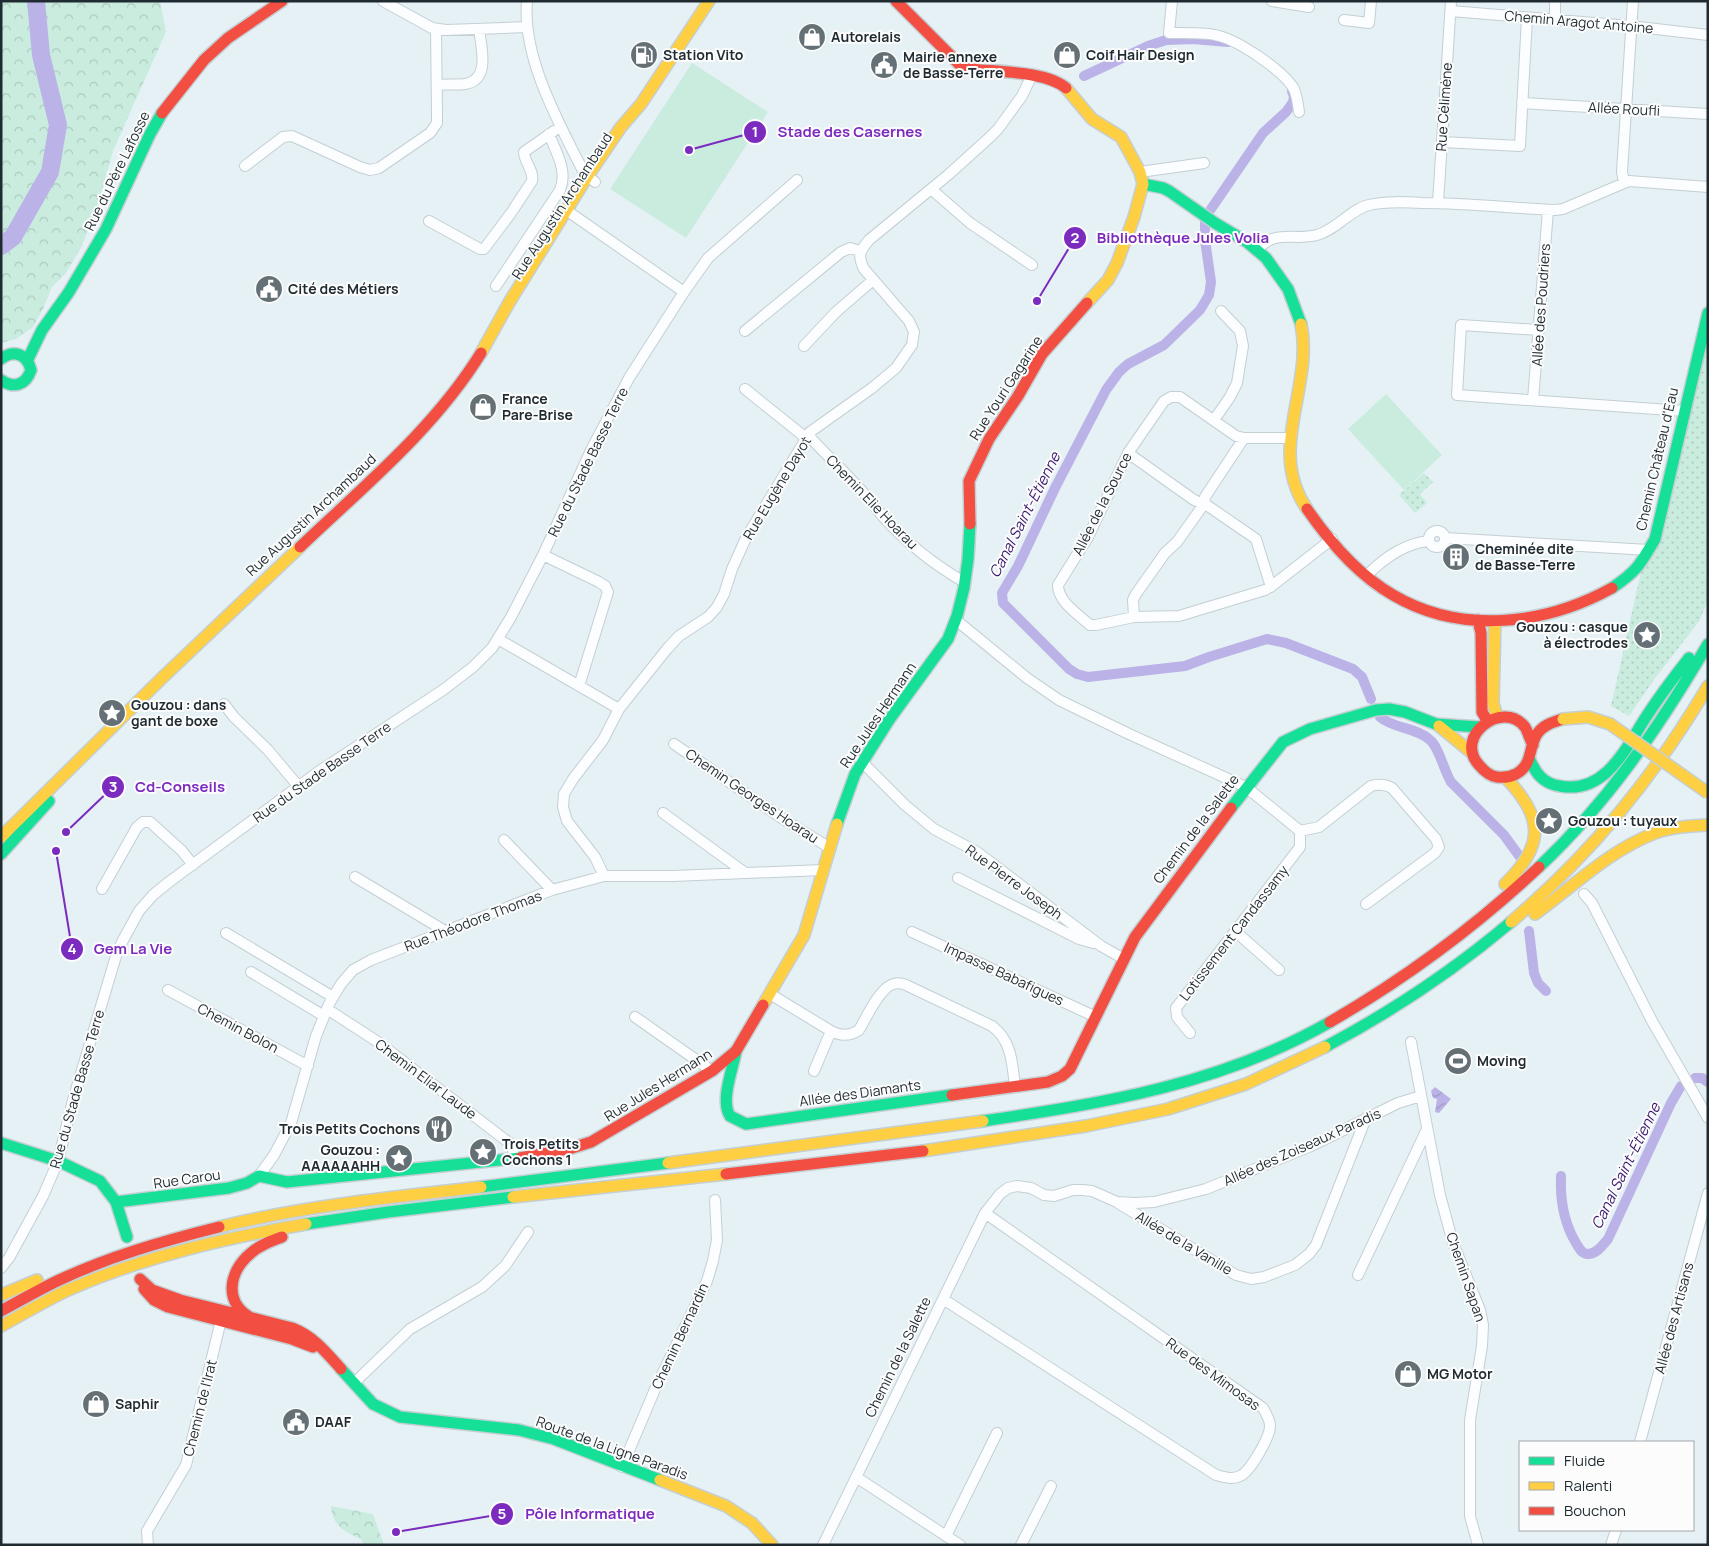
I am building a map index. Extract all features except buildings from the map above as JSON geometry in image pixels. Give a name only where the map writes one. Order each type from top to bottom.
[{"type":"main road","name":"Rue du Père Lafosse","points":[[3,383],[14,386],[21,385],[26,381],[31,370],[28,359],[42,330],[90,258],[106,229],[150,134],[164,110],[204,60],[228,38],[282,1]]},
{"type":"main road","name":"Rue Augustin Archambaud","points":[[1,837],[162,678],[416,437],[439,412],[502,319],[510,301],[591,180],[621,127],[641,104],[709,1]]},
{"type":"main road","name":"Rue Youri Gagarine","points":[[896,1],[961,66],[1032,75],[1059,82],[1092,119],[1121,137],[1140,172],[1143,184],[1134,216],[1108,280],[1042,354],[1018,396],[989,439],[972,472],[969,480],[970,535],[964,582],[956,620]]},
{"type":"main road","name":"Chemin Château d'Eau","points":[[1143,184],[1165,189],[1257,250],[1275,270],[1294,303],[1303,336],[1302,367],[1289,438],[1293,482],[1300,498],[1312,516],[1366,576],[1391,594],[1420,608],[1443,615],[1495,621],[1545,615],[1579,606],[1595,598],[1623,580],[1640,565],[1654,539],[1708,313]]},
{"type":"main road","name":"Rue du Père Lafosse","points":[[1,358],[16,352],[42,330]]},
{"type":"main road","points":[[16,352],[28,359]]},
{"type":"main road","name":"Rue Jules Hermann","points":[[258,1176],[278,1182],[287,1182],[515,1159],[572,1148],[591,1142],[712,1071],[736,1051],[804,935],[843,803],[861,761],[948,639],[956,620]]},
{"type":"main road","points":[[1478,620],[1481,633],[1482,712],[1488,721]]},
{"type":"main road","points":[[1488,721],[1493,703],[1495,621]]},
{"type":"main road","points":[[1530,760],[1536,773],[1547,782],[1561,787],[1573,788],[1600,778],[1610,770],[1665,689],[1708,634]]},
{"type":"main road","points":[[1,1295],[12,1289],[72,1267],[199,1232],[308,1208],[926,1130],[1108,1101],[1177,1085],[1208,1075],[1273,1050],[1367,1000],[1441,952],[1508,897],[1558,850],[1610,793],[1652,738],[1708,644]]},
{"type":"main road","points":[[1454,969],[1522,913],[1573,864],[1627,806],[1669,749],[1708,686]]},
{"type":"main road","points":[[1708,782],[1614,716],[1589,708],[1530,721],[1507,717],[1488,721],[1474,734],[1472,743],[1472,753],[1475,761],[1487,774],[1505,777],[1519,772],[1530,760],[1536,734],[1543,726],[1563,714],[1588,717],[1610,724],[1708,793]]},
{"type":"main road","name":"Chemin de la Salette","points":[[1061,1078],[1073,1066],[1135,937],[1246,787],[1283,742],[1310,729],[1376,710],[1389,709],[1405,712],[1436,724],[1472,753]]},
{"type":"main road","name":"Rue Augustin Archambaud","points":[[1,854],[123,717]]},
{"type":"main road","points":[[1517,720],[1525,726],[1533,745]]},
{"type":"main road","name":"Chemin de la Salette","points":[[1436,724],[1488,721]]},
{"type":"main road","points":[[1305,1034],[1430,946],[1512,879],[1523,866],[1534,842],[1536,832],[1534,819],[1531,808],[1525,798],[1505,777]]},
{"type":"main road","points":[[1,1326],[64,1292],[99,1278],[202,1246],[311,1223],[519,1196],[938,1149],[1112,1121],[1182,1105],[1247,1083],[1314,1053],[1378,1018],[1539,911],[1592,869],[1631,843],[1655,832],[1681,826],[1708,825]]},
{"type":"main road","name":"Allée des Diamants","points":[[736,1051],[726,1109],[736,1120],[746,1124],[1048,1082],[1061,1078]]},
{"type":"main road","points":[[1,1142],[58,1161],[100,1181],[116,1202],[127,1237]]},
{"type":"main road","name":"Rue Carou","points":[[116,1202],[229,1188],[247,1183],[258,1176]]},
{"type":"main road","points":[[253,1319],[240,1311],[234,1303],[232,1290],[234,1275],[241,1262],[255,1248],[276,1239],[322,1228],[519,1196]]},
{"type":"main road","points":[[1,1311],[25,1296],[90,1266],[160,1243]]},
{"type":"main road","name":"Route de la Ligne Paradis","points":[[330,1356],[292,1338],[221,1317],[160,1304],[147,1294],[140,1279],[152,1290],[221,1317],[253,1319],[305,1333],[330,1356],[373,1404],[390,1414],[400,1417],[519,1430],[554,1439],[726,1506],[752,1523],[772,1545]]},
{"type":"main road","points":[[221,1317],[269,1328],[292,1328]]},
{"type":"street","points":[[383,1],[422,24],[436,28],[527,28]]},
{"type":"street","points":[[527,1],[527,28],[542,84],[584,173],[591,180]]},
{"type":"street","points":[[1172,1],[1169,33],[1219,35],[1260,56],[1288,80],[1293,87],[1299,112]]},
{"type":"street","points":[[1272,1],[1309,7]]},
{"type":"street","points":[[1344,20],[1368,23],[1371,1]]},
{"type":"street","points":[[1555,1],[1555,20]]},
{"type":"street","points":[[1624,182],[1622,172],[1633,1]]},
{"type":"street","name":"Chemin Aragot Antoine","points":[[1451,6],[1527,18],[1630,26],[1708,35]]},
{"type":"street","name":"Rue Célimène","points":[[1438,203],[1451,6]]},
{"type":"street","points":[[1442,142],[1520,146],[1527,18]]},
{"type":"street","points":[[245,166],[283,137],[292,136],[370,170],[379,168],[430,133],[437,124],[436,28]]},
{"type":"street","points":[[437,84],[466,84],[476,80],[483,64],[479,29]]},
{"type":"street","points":[[745,332],[841,252],[850,248],[860,251],[868,240],[931,189],[998,129],[1022,96],[1032,75]]},
{"type":"street","name":"Allée Roufli","points":[[1522,103],[1708,114]]},
{"type":"street","points":[[429,221],[480,249],[484,249],[532,181],[533,176],[524,152],[561,127]]},
{"type":"street","points":[[496,286],[563,184],[561,164],[549,134]]},
{"type":"street","points":[[1140,172],[1204,163]]},
{"type":"street","name":"Rue du Stade Basse Terre","points":[[1,1268],[44,1196],[58,1161],[73,1100],[116,956],[139,911],[153,895],[298,787],[443,690],[486,656],[498,640],[543,555],[596,439],[630,378],[684,292],[708,258],[797,180]]},
{"type":"street","points":[[1257,250],[1268,239],[1300,237],[1326,232],[1367,205],[1405,202],[1548,210],[1563,209],[1629,181],[1708,187]]},
{"type":"street","points":[[931,189],[970,223],[1032,265]]},
{"type":"street","name":"Allée des Poudriers","points":[[1534,400],[1548,210]]},
{"type":"street","points":[[569,213],[684,292]]},
{"type":"street","name":"Rue Eugène Dayot","points":[[604,876],[595,857],[567,821],[563,807],[564,794],[603,740],[619,709],[667,649],[679,636],[708,617],[717,607],[746,538],[807,436],[896,368],[912,345],[914,332],[909,321],[864,268],[859,260],[860,251]]},
{"type":"street","points":[[804,346],[836,312],[873,280]]},
{"type":"street","points":[[1214,420],[1238,383],[1243,342],[1240,331],[1221,311]]},
{"type":"street","points":[[1539,330],[1461,325],[1457,395],[1684,411]]},
{"type":"street","name":"Chemin Elie Hoarau","points":[[745,389],[807,436],[860,489],[903,537],[939,567],[964,582]]},
{"type":"street","name":"Allée de la Source","points":[[1289,438],[1244,438],[1236,436],[1180,397],[1171,397],[1164,401],[1128,453],[1088,537],[1058,585],[1058,592],[1062,599],[1090,625],[1134,617],[1179,616],[1271,587],[1332,539]]},
{"type":"street","points":[[1134,617],[1133,600],[1136,594],[1165,553],[1177,542],[1204,504],[1205,497],[1244,438]]},
{"type":"street","points":[[1128,453],[1194,500],[1204,504],[1256,539],[1271,587]]},
{"type":"street","points":[[1366,576],[1394,554],[1412,544],[1429,541],[1432,545],[1439,547],[1444,544],[1445,538],[1649,550]]},
{"type":"street","points":[[543,555],[599,582],[605,586],[608,592],[579,686]]},
{"type":"street","points":[[956,620],[1020,673],[1059,700],[1246,787],[1300,831],[1319,827],[1371,786],[1377,784],[1392,788],[1436,839],[1439,847],[1435,854],[1366,904]]},
{"type":"street","points":[[498,640],[619,709]]},
{"type":"street","points":[[224,704],[234,717],[268,750],[298,787]]},
{"type":"street","name":"Chemin Georges Hoarau","points":[[674,744],[783,819],[830,848]]},
{"type":"street","name":"Rue Pierre Joseph","points":[[861,761],[905,805],[934,830],[977,852],[1101,946],[1124,960]]},
{"type":"street","points":[[663,813],[744,872]]},
{"type":"street","points":[[102,889],[137,827],[142,822],[150,822],[182,851],[193,865]]},
{"type":"street","name":"Lotissement Candassamy","points":[[1190,1033],[1177,1018],[1176,1008],[1300,847],[1300,831]]},
{"type":"street","points":[[504,840],[552,890]]},
{"type":"street","name":"Rue Théodore Thomas","points":[[258,1176],[274,1155],[291,1123],[316,1036],[325,1012],[341,984],[353,970],[371,960],[552,890],[604,876],[673,876],[823,870]]},
{"type":"street","points":[[355,877],[445,931]]},
{"type":"street","points":[[958,878],[1078,939],[1101,946]]},
{"type":"street","points":[[1584,894],[1592,903],[1652,1021],[1708,1118]]},
{"type":"street","points":[[1235,930],[1279,970]]},
{"type":"street","name":"Impasse Babafigues","points":[[912,932],[1096,1017]]},
{"type":"street","points":[[226,933],[333,997]]},
{"type":"street","name":"Chemin Eliar Laude","points":[[251,972],[378,1042],[512,1145],[515,1159]]},
{"type":"street","points":[[770,994],[836,1034],[845,1035],[859,1030],[882,992],[890,985],[906,984],[1001,1032],[1010,1050],[1015,1086]]},
{"type":"street","name":"Chemin Bolon","points":[[168,990],[308,1066]]},
{"type":"street","points":[[635,1017],[712,1071]]},
{"type":"street","points":[[814,1071],[831,1031]]},
{"type":"street","name":"Chemin Sapan","points":[[1411,1042],[1440,1195],[1453,1242],[1480,1310],[1483,1325],[1482,1346],[1470,1420],[1470,1516],[1478,1545]]},
{"type":"street","name":"Allée des Zoiseaux Paradis","points":[[1008,1188],[1017,1186],[1031,1188],[1044,1195],[1054,1196],[1073,1190],[1092,1191],[1117,1202],[1154,1202],[1206,1189],[1311,1146],[1398,1103],[1421,1096]]},
{"type":"street","name":"Allée de la Vanille","points":[[1117,1202],[1229,1271],[1251,1279],[1264,1277],[1295,1265],[1309,1254],[1316,1245],[1366,1118]]},
{"type":"street","points":[[1358,1275],[1427,1129]]},
{"type":"street","name":"Chemin de la Salette","points":[[823,1545],[985,1213],[1000,1194],[1008,1188]]},
{"type":"street","name":"Allée des Artisans","points":[[1640,1441],[1708,1193]]},
{"type":"street","name":"Chemin Bernardin","points":[[622,1466],[656,1386],[707,1281],[717,1240],[715,1200]]},
{"type":"street","name":"Rue des Mimosas","points":[[943,1299],[1216,1476],[1239,1477],[1246,1472],[1269,1436],[1269,1418],[1263,1408],[985,1213]]},
{"type":"street","points":[[354,1383],[410,1329],[482,1287],[505,1266],[528,1232]]},
{"type":"street","name":"Chemin de l'Irat","points":[[148,1545],[147,1531],[186,1465],[221,1317],[234,1275]]},
{"type":"street","points":[[946,1536],[997,1433]]},
{"type":"street","points":[[856,1477],[960,1545]]},
{"type":"street","points":[[1021,1545],[1050,1486]]},
{"type":"street","points":[[1611,1545],[1616,1531]]},
{"type":"green space","points":[[1,1],[160,1],[166,32],[113,151],[97,207],[82,246],[66,273],[52,287],[33,327],[16,339],[1,343]]},
{"type":"green space","points":[[692,63],[768,112],[686,238],[610,189]]},
{"type":"green space","points":[[1708,337],[1708,599],[1700,620],[1653,681],[1629,716],[1611,706],[1641,572]]},
{"type":"green space","points":[[1386,394],[1442,455],[1404,490],[1348,429]]},
{"type":"green space","points":[[1424,473],[1433,482],[1420,494],[1427,503],[1415,513],[1399,495]]},
{"type":"green space","points":[[331,1506],[373,1514],[384,1545],[364,1545],[361,1539],[340,1527],[334,1519]]},
{"type":"water","points":[[1435,1087],[1451,1099],[1439,1113],[1435,1112],[1437,1099],[1433,1098],[1431,1091]]},
{"type":"waterway","points":[[1,246],[13,237],[50,172],[58,125],[41,55],[36,1]]},
{"type":"waterway","name":"Canal Saint-Étienne","points":[[1084,76],[1148,46],[1166,40],[1193,39],[1228,42]]},
{"type":"waterway","name":"Canal Saint-Étienne","points":[[1211,209],[1263,133],[1286,112],[1293,102],[1292,91]]},
{"type":"waterway","name":"Canal Saint-Étienne","points":[[1205,221],[1205,240],[1211,282],[1209,295],[1200,310],[1164,345],[1128,364],[1119,372],[1106,390],[1056,486],[1018,566],[1002,593],[1003,603],[1069,669],[1077,674],[1088,677],[1185,666],[1267,639],[1286,643],[1353,669],[1362,677],[1371,699]]},
{"type":"waterway","name":"Canal Saint-Étienne","points":[[1380,717],[1430,740],[1436,748],[1451,782],[1504,835],[1520,857]]},
{"type":"waterway","name":"Canal Saint-Étienne","points":[[1529,931],[1534,973],[1538,983],[1546,991]]},
{"type":"waterway","name":"Canal Saint-Étienne","points":[[1695,1078],[1702,1078],[1708,1082]]},
{"type":"waterway","name":"Canal Saint-Étienne","points":[[1561,1176],[1562,1202],[1568,1227],[1582,1251],[1587,1254],[1593,1253],[1608,1239],[1671,1103],[1681,1086]]},
{"type":"traffic: fast","points":[[28,359],[42,330],[69,292],[106,229],[150,134],[162,113]]},
{"type":"traffic: fast","points":[[1143,184],[1169,191],[1215,223],[1247,242],[1266,258],[1288,289],[1301,324]]},
{"type":"traffic: fast","points":[[1612,588],[1637,567],[1655,539],[1708,313]]},
{"type":"traffic: fast","points":[[1,359],[11,354],[19,355],[26,360],[31,370],[26,379],[19,384],[10,384],[1,380]]},
{"type":"traffic: fast","points":[[837,824],[855,774],[889,720],[948,639],[957,616],[964,588],[970,524]]},
{"type":"traffic: fast","points":[[1539,867],[1588,816],[1631,762],[1671,705],[1708,644]]},
{"type":"traffic: fast","points":[[1530,760],[1541,778],[1554,785],[1576,787],[1590,783],[1602,776],[1622,755],[1656,702],[1689,658]]},
{"type":"traffic: fast","points":[[1231,808],[1283,742],[1310,729],[1376,710],[1389,709],[1405,712],[1436,724],[1479,727]]},
{"type":"traffic: fast","points":[[1,854],[49,801]]},
{"type":"traffic: fast","points":[[1325,1047],[1374,1020],[1421,990],[1511,922]]},
{"type":"traffic: fast","points":[[983,1121],[1074,1107],[1162,1088],[1205,1076],[1289,1043],[1330,1022]]},
{"type":"traffic: fast","points":[[736,1051],[728,1084],[726,1102],[730,1116],[746,1124],[952,1095]]},
{"type":"traffic: fast","points":[[1,1143],[58,1161],[100,1181],[116,1202],[127,1237]]},
{"type":"traffic: fast","points":[[116,1202],[229,1188],[247,1183],[259,1176],[287,1182],[520,1158]]},
{"type":"traffic: fast","points":[[481,1187],[668,1163]]},
{"type":"traffic: fast","points":[[306,1224],[513,1197]]},
{"type":"traffic: fast","points":[[341,1369],[373,1404],[400,1417],[519,1430],[554,1439],[660,1480]]},
{"type":"traffic: slow","points":[[481,353],[510,301],[587,177],[621,127],[641,104],[709,1]]},
{"type":"traffic: slow","points":[[1066,88],[1092,119],[1121,137],[1140,172],[1143,184],[1134,217],[1117,263],[1108,280],[1087,303]]},
{"type":"traffic: slow","points":[[1301,324],[1302,371],[1291,441],[1291,464],[1296,486],[1307,509]]},
{"type":"traffic: slow","points":[[1,837],[162,678],[300,547]]},
{"type":"traffic: slow","points":[[1495,621],[1493,703],[1497,717]]},
{"type":"traffic: slow","points":[[1511,922],[1569,869],[1620,812],[1666,752],[1708,686]]},
{"type":"traffic: slow","points":[[1563,719],[1588,717],[1610,724],[1708,793]]},
{"type":"traffic: slow","points":[[1439,726],[1472,753]]},
{"type":"traffic: slow","points":[[1505,777],[1518,791],[1527,805],[1533,818],[1535,831],[1533,844],[1527,856],[1518,870],[1505,884]]},
{"type":"traffic: slow","points":[[763,1005],[804,935],[837,824]]},
{"type":"traffic: slow","points":[[1535,914],[1593,869],[1639,840],[1668,829],[1708,825]]},
{"type":"traffic: slow","points":[[923,1151],[1086,1126],[1168,1109],[1246,1084],[1325,1047]]},
{"type":"traffic: slow","points":[[668,1163],[983,1121]]},
{"type":"traffic: slow","points":[[513,1197],[726,1174]]},
{"type":"traffic: slow","points":[[219,1227],[283,1213],[481,1187]]},
{"type":"traffic: slow","points":[[1,1326],[68,1290],[125,1268],[215,1242],[306,1224]]},
{"type":"traffic: slow","points":[[1,1295],[37,1280]]},
{"type":"traffic: slow","points":[[660,1480],[726,1506],[752,1523],[772,1545]]},
{"type":"traffic: jam","points":[[162,113],[204,60],[228,38],[282,1]]},
{"type":"traffic: jam","points":[[896,1],[961,66],[970,69],[1034,75],[1057,82],[1066,88]]},
{"type":"traffic: jam","points":[[970,524],[969,481],[989,439],[1018,396],[1042,354],[1087,303]]},
{"type":"traffic: jam","points":[[300,547],[420,432],[442,407],[481,353]]},
{"type":"traffic: jam","points":[[1307,509],[1335,545],[1368,578],[1393,595],[1419,608],[1446,616],[1475,620],[1531,617],[1586,601],[1612,588]]},
{"type":"traffic: jam","points":[[1478,620],[1481,633],[1482,712],[1487,720]]},
{"type":"traffic: jam","points":[[1533,745],[1532,743],[1531,741],[1525,727],[1516,719],[1505,717],[1494,719],[1484,725],[1476,733],[1472,743],[1473,754],[1485,771],[1494,776],[1507,777],[1514,775],[1525,766],[1528,761],[1532,745],[1534,739],[1539,731],[1548,724],[1563,719]]},
{"type":"traffic: jam","points":[[952,1095],[1048,1082],[1062,1076],[1070,1069],[1135,937],[1231,808]]},
{"type":"traffic: jam","points":[[1330,1022],[1386,988],[1439,951],[1539,867]]},
{"type":"traffic: jam","points":[[520,1158],[572,1148],[591,1142],[712,1071],[736,1051],[763,1005]]},
{"type":"traffic: jam","points":[[726,1174],[923,1151]]},
{"type":"traffic: jam","points":[[1,1311],[55,1282],[115,1257],[219,1227]]},
{"type":"traffic: jam","points":[[253,1319],[243,1313],[233,1297],[232,1288],[237,1269],[251,1253],[262,1245],[282,1237]]},
{"type":"traffic: jam","points":[[140,1279],[152,1290],[180,1300],[300,1331],[319,1345],[341,1369]]},
{"type":"traffic: jam","points":[[144,1289],[154,1300],[168,1307],[292,1339],[313,1347]]},
{"type":"place","name":"Autorelais","points":[[812,37]]},
{"type":"place","name":"Station Vito","points":[[644,55]]},
{"type":"place","name":"Coif Hair Design","points":[[1067,55]]},
{"type":"place","name":"Mairie annexe de Basse-Terre","points":[[884,65]]},
{"type":"place","name":"Stade des Casernes","points":[[689,150]]},
{"type":"place","name":"Cité des Métiers","points":[[269,289]]},
{"type":"place","name":"Bibliothèque Jules Volia","points":[[1037,301]]},
{"type":"place","name":"France Pare-Brise","points":[[483,407]]},
{"type":"place","name":"Cheminée dite de Basse-Terre","points":[[1456,557]]},
{"type":"place","name":"Gouzou : casque à électrodes","points":[[1647,635]]},
{"type":"place","name":"Gouzou : dans gant de boxe","points":[[112,713]]},
{"type":"place","name":"Gouzou : tuyaux","points":[[1549,821]]},
{"type":"place","name":"Cd-Conseils","points":[[66,832]]},
{"type":"place","name":"Gem La Vie","points":[[56,851]]},
{"type":"place","name":"Moving","points":[[1458,1061]]},
{"type":"place","name":"Trois Petits Cochons","points":[[439,1129]]},
{"type":"place","name":"Trois Petits Cochons 1","points":[[483,1152]]},
{"type":"place","name":"Gouzou : AAAAAAHH","points":[[399,1158]]},
{"type":"place","name":"MG Motor","points":[[1408,1374]]},
{"type":"place","name":"Saphir","points":[[96,1404]]},
{"type":"place","name":"DAAF","points":[[296,1422]]},
{"type":"place","name":"Pôle Informatique","points":[[396,1532]]}]
